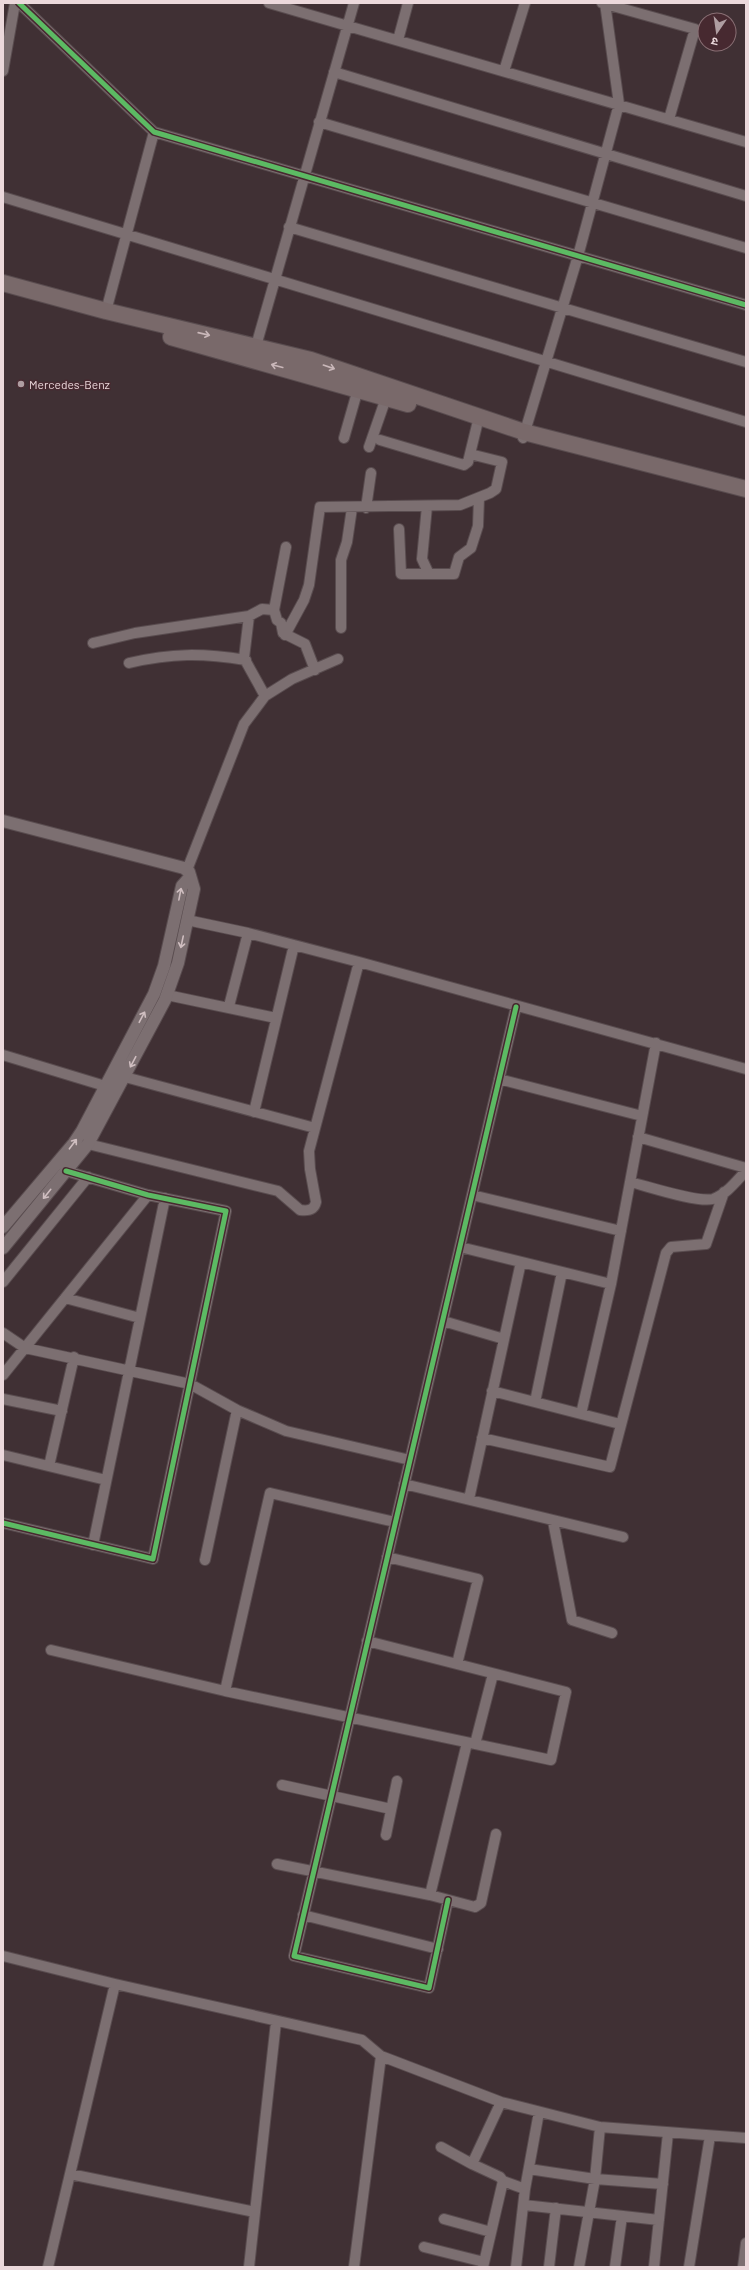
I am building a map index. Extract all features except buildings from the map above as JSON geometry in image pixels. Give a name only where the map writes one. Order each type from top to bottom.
[{"type":"main road","points":[[3,283],[106,311],[311,360],[524,435],[746,495]]},
{"type":"main road","points":[[3,291],[358,389],[477,425],[746,489]]},
{"type":"street","points":[[3,71],[15,3]]},
{"type":"street","points":[[18,3],[154,132],[746,306]]},
{"type":"street","points":[[270,3],[746,142]]},
{"type":"street","points":[[286,8],[298,3]]},
{"type":"street","points":[[256,346],[303,177],[354,3]]},
{"type":"street","points":[[398,40],[408,3]]},
{"type":"street","points":[[504,71],[525,3]]},
{"type":"street","points":[[524,435],[578,256],[619,104],[604,3],[695,30],[669,119]]},
{"type":"street","points":[[334,72],[746,196]]},
{"type":"street","points":[[319,122],[746,248]]},
{"type":"street","points":[[106,311],[154,132]]},
{"type":"street","points":[[3,197],[746,422]]},
{"type":"street","points":[[289,227],[746,362]]},
{"type":"street","points":[[344,438],[358,389]]},
{"type":"street","points":[[369,447],[386,398]]},
{"type":"street","points":[[380,440],[464,465],[468,462],[477,425]]},
{"type":"street","points":[[285,635],[304,600],[310,585],[320,508],[460,505],[479,498],[496,489],[502,462],[470,454]]},
{"type":"street","points":[[366,508],[371,473]]},
{"type":"street","points":[[399,529],[401,574],[456,573],[459,557],[470,550],[474,541],[478,526],[479,498]]},
{"type":"street","points":[[427,506],[422,559],[429,574]]},
{"type":"street","points":[[341,628],[341,560],[347,542],[352,508]]},
{"type":"street","points":[[286,547],[274,610],[285,635],[305,644],[315,670]]},
{"type":"street","points":[[93,643],[135,633],[249,616],[262,609],[274,610]]},
{"type":"street","points":[[249,616],[246,660],[265,696]]},
{"type":"street","points":[[129,663],[178,654],[246,660]]},
{"type":"street","points":[[3,1227],[74,1143],[154,994],[164,966],[182,886],[244,724],[265,696],[292,679],[338,660]]},
{"type":"street","points":[[3,821],[188,873]]},
{"type":"street","points":[[3,1248],[88,1144],[125,1078],[167,995],[178,963],[194,889],[188,873]]},
{"type":"street","points":[[187,920],[248,933],[359,962],[516,1007],[656,1043],[746,1069]]},
{"type":"street","points":[[229,1006],[248,933]]},
{"type":"street","points":[[254,1112],[294,945]]},
{"type":"street","points":[[88,1144],[278,1191],[300,1210],[306,1211],[315,1207],[316,1202],[310,1169],[309,1151],[359,962]]},
{"type":"street","points":[[167,995],[229,1006],[276,1018]]},
{"type":"street","points":[[448,1900],[429,1988],[294,1956],[516,1007]]},
{"type":"street","points":[[581,1414],[611,1284],[656,1043]]},
{"type":"street","points":[[3,1055],[105,1086]]},
{"type":"street","points":[[125,1078],[315,1128]]},
{"type":"street","points":[[499,1079],[642,1116]]},
{"type":"street","points":[[638,1137],[746,1168]]},
{"type":"street","points":[[3,1523],[153,1559],[226,1211],[148,1195],[88,1176],[66,1171]]},
{"type":"street","points":[[630,1182],[691,1198],[712,1199],[724,1192],[746,1171]]},
{"type":"street","points":[[3,1282],[88,1176]]},
{"type":"street","points":[[482,1438],[610,1466],[666,1253],[671,1247],[706,1244],[724,1192]]},
{"type":"street","points":[[3,1375],[148,1195]]},
{"type":"street","points":[[472,1195],[621,1231]]},
{"type":"street","points":[[93,1545],[166,1198]]},
{"type":"street","points":[[460,1247],[611,1284]]},
{"type":"street","points":[[469,1498],[521,1262]]},
{"type":"street","points":[[535,1402],[562,1272]]},
{"type":"street","points":[[65,1298],[140,1318]]},
{"type":"street","points":[[442,1322],[504,1338]]},
{"type":"street","points":[[3,1333],[25,1348],[74,1357],[190,1384],[237,1410],[286,1431],[410,1460]]},
{"type":"street","points":[[49,1466],[74,1357]]},
{"type":"street","points":[[492,1391],[620,1424]]},
{"type":"street","points":[[3,1399],[62,1411]]},
{"type":"street","points":[[205,1560],[237,1410]]},
{"type":"street","points":[[3,1455],[106,1480]]},
{"type":"street","points":[[404,1484],[469,1498],[554,1521],[623,1537]]},
{"type":"street","points":[[225,1691],[270,1493],[395,1522]]},
{"type":"street","points":[[554,1521],[572,1620],[612,1633]]},
{"type":"street","points":[[387,1557],[478,1579],[457,1664]]},
{"type":"street","points":[[51,1650],[225,1691],[551,1760],[566,1692],[368,1641]]},
{"type":"street","points":[[430,1895],[471,1743],[492,1674]]},
{"type":"street","points":[[386,1835],[397,1781]]},
{"type":"street","points":[[282,1785],[391,1809]]},
{"type":"street","points":[[277,1864],[430,1895],[475,1907],[481,1902],[496,1834]]},
{"type":"street","points":[[303,1915],[438,1949]]},
{"type":"street","points":[[3,1956],[276,2022],[362,2040],[381,2056],[501,2102],[538,2112],[600,2127],[746,2138]]},
{"type":"street","points":[[48,2267],[115,1984]]},
{"type":"street","points":[[250,2267],[276,2022]]},
{"type":"street","points":[[354,2267],[381,2056]]},
{"type":"street","points":[[472,2164],[501,2102]]},
{"type":"street","points":[[516,2267],[525,2189],[538,2112]]},
{"type":"street","points":[[579,2267],[595,2180],[600,2127]]},
{"type":"street","points":[[654,2267],[668,2133]]},
{"type":"street","points":[[689,2267],[710,2136]]},
{"type":"street","points":[[441,2147],[500,2177],[502,2181],[525,2189]]},
{"type":"street","points":[[529,2169],[595,2180],[663,2184]]},
{"type":"street","points":[[70,2174],[255,2212]]},
{"type":"street","points":[[424,2247],[484,2264],[502,2181]]},
{"type":"street","points":[[524,2205],[659,2220]]},
{"type":"street","points":[[549,2267],[556,2208]]},
{"type":"street","points":[[615,2267],[622,2216]]},
{"type":"street","points":[[444,2219],[491,2232]]},
{"type":"street","points":[[744,2267],[746,2244]]},
{"type":"cycle path","points":[[19,3],[154,132],[746,305]]},
{"type":"cycle path","points":[[448,1900],[429,1988],[294,1956],[516,1007]]},
{"type":"cycle path","points":[[3,1523],[153,1559],[226,1211],[148,1195],[66,1171]]},
{"type":"place","name":"Mercedes-Benz","points":[[21,384]]}]
